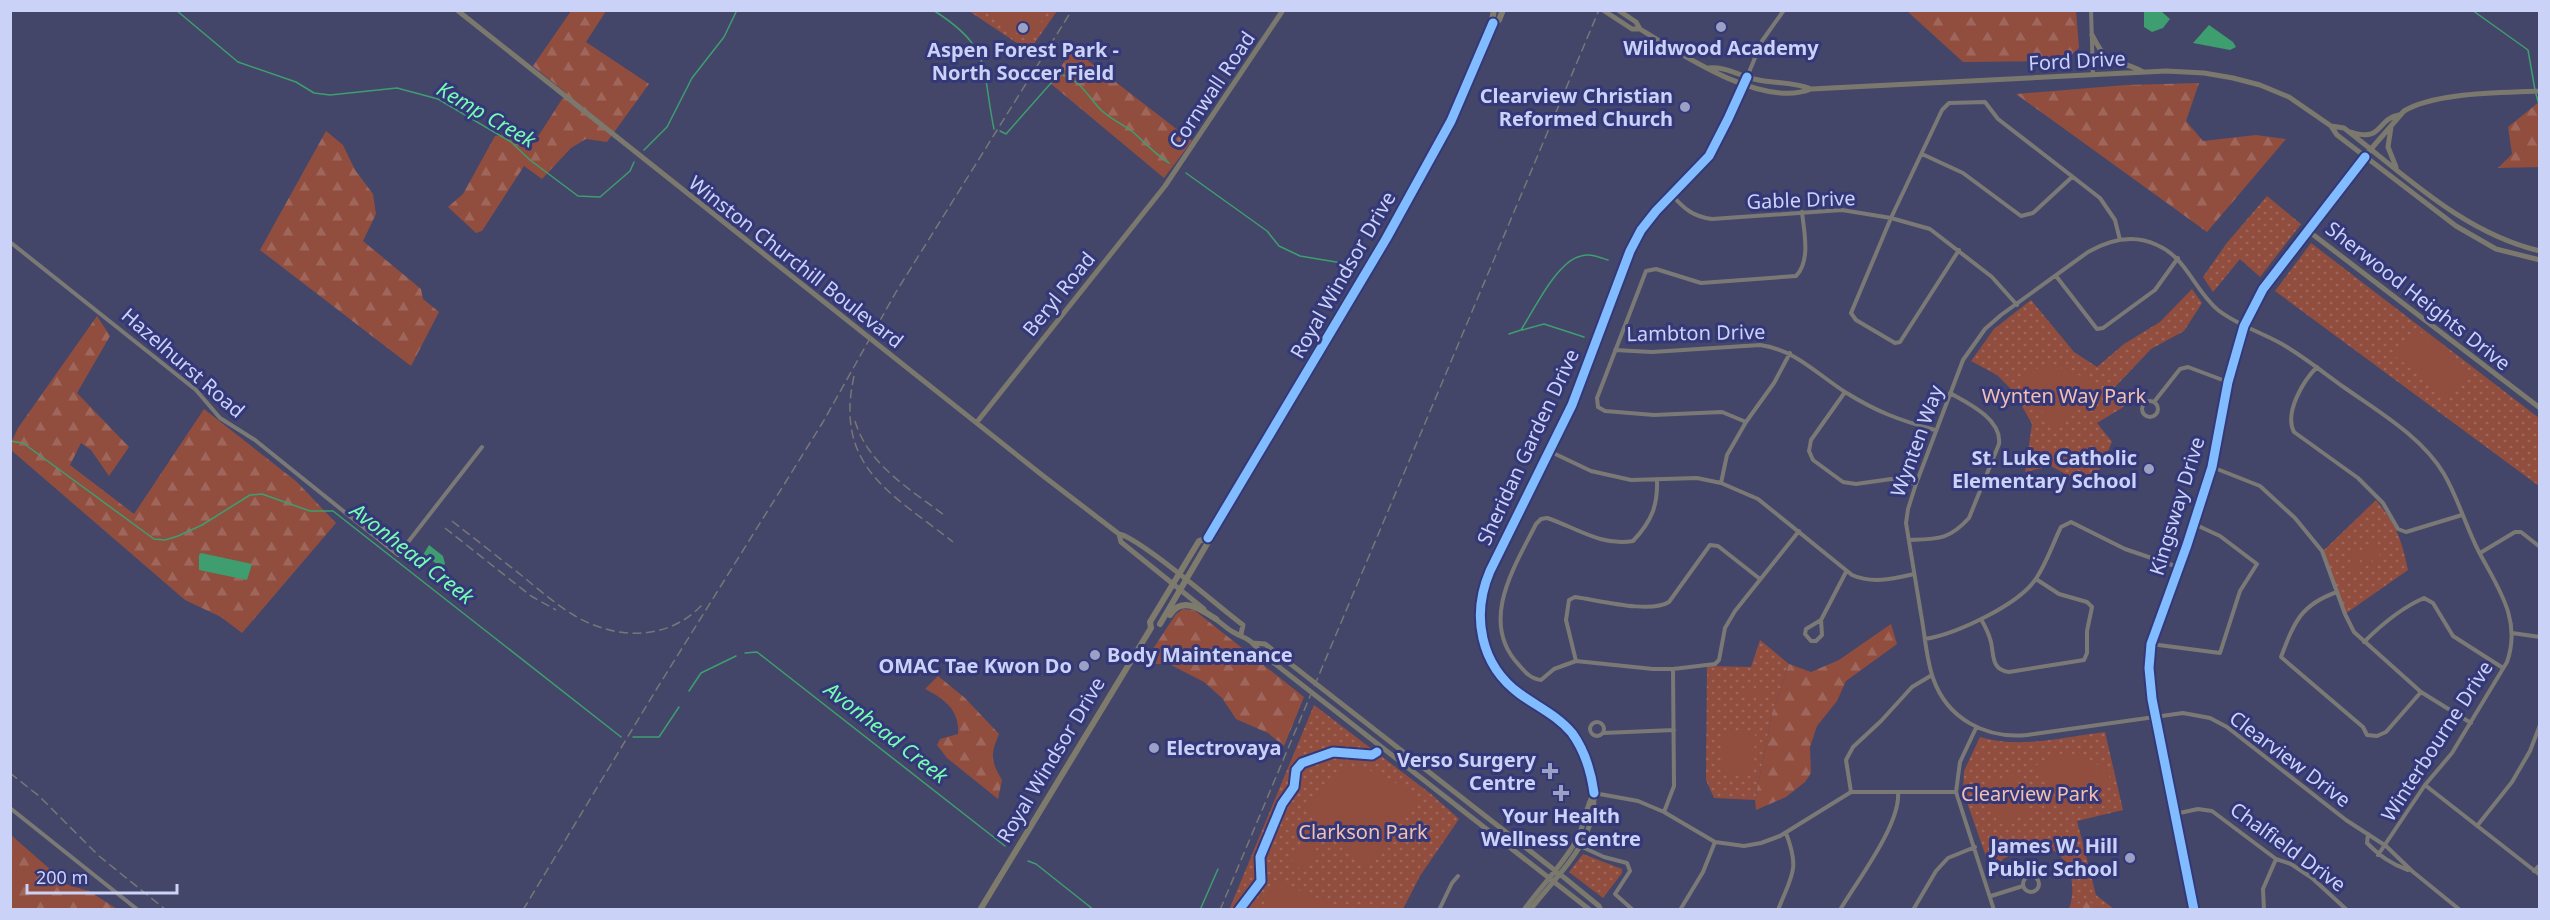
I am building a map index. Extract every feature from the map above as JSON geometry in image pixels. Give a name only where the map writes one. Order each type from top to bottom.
[{"type":"main road","name":"Winston Churchill Boulevard","points":[[457,10],[705,209],[1119,534],[1126,535],[1243,625],[1241,634]]},
{"type":"main road","name":"Cornwall Road","points":[[1166,186],[1283,10]]},
{"type":"main road","name":"Royal Windsor Drive","points":[[1160,624],[1208,546],[1208,538],[1386,239],[1451,121],[1493,22],[1494,10]]},
{"type":"main road","name":"Royal Windsor Drive","points":[[1493,22],[1499,20],[1503,10]]},
{"type":"main road","name":"Ford Drive","points":[[1603,10],[1632,29],[1640,29],[1715,74],[1743,84],[1780,91],[1803,92],[1811,89],[2166,71],[2204,73],[2260,85],[2289,97],[2331,126],[2347,130],[2465,221],[2514,245],[2540,251]]},
{"type":"main road","name":"Ford Drive","points":[[1618,10],[1636,22],[1640,29]]},
{"type":"main road","points":[[2092,35],[2102,55],[2113,63],[2134,67],[2145,72]]},
{"type":"main road","name":"Ford Drive","points":[[1708,68],[1718,67],[1747,77],[1802,85],[1811,89]]},
{"type":"main road","name":"Sheridan Garden Drive","points":[[1557,872],[1580,846],[1593,815],[1594,793],[1588,765],[1572,733],[1560,720],[1522,696],[1503,678],[1486,652],[1480,630],[1480,604],[1484,584],[1579,388],[1630,251],[1641,230],[1656,211],[1709,156],[1747,77]]},
{"type":"main road","points":[[2347,130],[2368,136],[2378,131],[2390,117],[2399,115],[2412,106],[2435,99],[2540,92]]},
{"type":"main road","name":"Kingsway Drive","points":[[2194,909],[2156,718],[2149,668],[2151,644],[2212,467],[2228,382],[2244,326],[2263,289],[2399,115]]},
{"type":"main road","points":[[2391,125],[2388,147],[2397,169]]},
{"type":"main road","name":"Ford Drive","points":[[2331,126],[2337,135],[2365,157],[2473,237],[2496,249],[2540,260]]},
{"type":"main road","name":"Beryl Road","points":[[977,422],[1166,186]]},
{"type":"main road","name":"Sherwood Heights Drive","points":[[2307,230],[2540,408]]},
{"type":"main road","name":"Winston Churchill Boulevard","points":[[1119,534],[1121,542],[1180,591],[1236,634],[1241,634],[1253,643],[1260,652],[1590,909]]},
{"type":"main road","name":"Royal Windsor Drive","points":[[980,909],[1151,628],[1150,622],[1199,541],[1208,538]]},
{"type":"main road","points":[[1151,628],[1166,622],[1175,608],[1189,604],[1216,619]]},
{"type":"main road","name":"Winston Churchill Boulevard","points":[[1253,643],[1265,644],[1557,872],[1601,909]]},
{"type":"main road","points":[[1524,909],[1557,872],[1576,841],[1586,817],[1589,800],[1594,793]]},
{"type":"main road","points":[[1530,909],[1550,879]]},
{"type":"street","name":"Sheridan Garden Drive","points":[[1747,77],[1762,41],[1784,10]]},
{"type":"street","points":[[2091,10],[2093,75]]},
{"type":"street","points":[[1959,250],[1900,342],[1895,343],[1856,320],[1851,313],[1891,218],[1944,106],[1949,103],[1980,101],[1989,105],[1998,119],[2100,198],[2109,208],[2115,220],[2120,240]]},
{"type":"street","points":[[1922,154],[1963,173],[2021,216],[2033,213],[2072,177]]},
{"type":"street","name":"Gable Drive","points":[[1672,195],[1687,211],[1712,219],[1852,210],[1930,229],[1992,278],[2017,304]]},
{"type":"street","points":[[1746,422],[1722,412],[1654,416],[1600,409],[1597,398],[1643,276],[1649,269],[1656,269],[1701,283],[1796,276],[1803,266],[1805,252],[1802,212]]},
{"type":"street","name":"Wynten Way","points":[[2156,718],[2016,736],[1997,735],[1976,728],[1960,717],[1947,704],[1932,675],[1906,523],[1908,509],[1935,430],[1963,360],[1985,329],[2088,252],[2101,245],[2120,240],[2135,239],[2156,244],[2178,258],[2202,294],[2218,310],[2244,326]]},
{"type":"street","name":"Hazelhurst Road","points":[[10,242],[196,390],[220,418],[255,440],[398,555],[482,447]]},
{"type":"street","points":[[2056,276],[2097,329],[2103,328],[2155,290],[2178,258]]},
{"type":"street","name":"Winterbourne Drive","points":[[2244,326],[2280,343],[2316,367],[2388,418],[2420,446],[2444,473],[2510,613],[2512,647],[2504,668],[2452,753],[2425,785],[2378,855]]},
{"type":"street","name":"Lambton Drive","points":[[1616,350],[1652,352],[1760,345],[1775,347],[1790,353],[1845,392],[1888,417],[1935,430]]},
{"type":"street","points":[[1721,483],[1727,455],[1746,422],[1774,383],[1790,353]]},
{"type":"street","points":[[2154,402],[2180,369],[2188,367],[2228,382]]},
{"type":"street","points":[[2316,367],[2298,391],[2290,425],[2294,432],[2358,478],[2383,503],[2398,529],[2406,532],[2462,515]]},
{"type":"street","points":[[1845,392],[1811,440],[1809,451],[1813,460],[1843,482],[1856,484],[1891,479],[1916,484]]},
{"type":"street","points":[[1909,540],[1938,540],[1949,537],[1963,525],[1969,518],[1999,444],[2000,437],[1993,424],[1983,413],[1950,393]]},
{"type":"street","points":[[2148,401],[2154,402],[2158,406],[2157,413],[2152,416],[2146,415],[2142,410],[2143,404],[2148,401]]},
{"type":"street","points":[[1549,451],[1580,467],[1630,480],[1697,478],[1721,483],[1758,499],[1846,572],[1868,581],[1914,574]]},
{"type":"street","points":[[2212,467],[2260,486],[2295,518],[2322,551],[2350,623],[2364,642],[2421,692],[2471,723]]},
{"type":"street","points":[[1657,479],[1657,502],[1654,512],[1633,541],[1588,536],[1551,519],[1541,519],[1509,579],[1501,603],[1500,617],[1504,639],[1515,661],[1529,675],[1538,680],[1554,669],[1576,661],[1673,669],[1716,664],[1719,660],[1725,628],[1760,579],[1799,531]]},
{"type":"street","points":[[1925,639],[1954,632],[1981,619],[2016,597],[2036,579],[2065,523],[2071,522],[2116,545],[2178,567]]},
{"type":"street","points":[[2151,644],[2220,652],[2240,591],[2257,564],[2220,536],[2194,524]]},
{"type":"street","points":[[2480,553],[2515,532],[2521,532],[2540,546]]},
{"type":"street","points":[[1576,661],[1566,620],[1569,600],[1575,597],[1625,605],[1663,606],[1710,545],[1721,548],[1760,579]]},
{"type":"street","points":[[1821,620],[1806,629],[1805,634],[1811,641],[1816,641],[1822,635],[1821,620],[1846,572]]},
{"type":"street","points":[[1981,619],[1991,644],[1995,664],[2001,671],[2008,672],[2084,660],[2087,656],[2087,631],[2092,607],[2087,602],[2059,594],[2036,579]]},
{"type":"street","points":[[2337,592],[2314,602],[2304,610],[2295,621],[2281,657],[2363,727],[2367,735],[2377,736],[2386,732],[2421,692]]},
{"type":"street","points":[[2364,642],[2410,604],[2424,598],[2433,603],[2452,636],[2504,668]]},
{"type":"street","points":[[2512,633],[2540,637]]},
{"type":"street","points":[[1664,812],[1674,786],[1673,669]]},
{"type":"street","points":[[1851,792],[1846,760],[1853,747],[1912,687],[1932,675]]},
{"type":"street","name":"Clearview Drive","points":[[2156,718],[2183,713],[2211,718],[2227,728],[2346,820],[2386,846],[2412,872],[2460,909]]},
{"type":"street","points":[[2477,826],[2512,782],[2530,751],[2540,724]]},
{"type":"street","points":[[1976,728],[1960,762],[1956,792],[1994,909]]},
{"type":"street","points":[[1603,733],[1674,730]]},
{"type":"street","points":[[2425,785],[2540,875]]},
{"type":"street","points":[[1594,793],[1627,798],[1664,812],[1714,842],[1744,846],[1768,841],[1786,833],[1822,808],[1851,792],[1956,792]]},
{"type":"street","points":[[1840,909],[1892,825],[1898,792]]},
{"type":"street","points":[[10,808],[138,909]]},
{"type":"street","name":"Chalfield Drive","points":[[2175,814],[2198,809],[2212,811],[2276,859],[2291,864],[2312,878],[2347,909]]},
{"type":"street","points":[[1778,909],[1794,866],[1794,855],[1786,833]]},
{"type":"street","points":[[2368,834],[2367,843],[2378,855]]},
{"type":"street","points":[[1680,909],[1703,872],[1714,842]]},
{"type":"street","points":[[1580,846],[1604,857],[1628,863],[1630,871],[1616,894],[1633,909]]},
{"type":"street","points":[[1913,909],[1936,871],[1948,858],[1975,847]]},
{"type":"street","name":"Clearview Drive","points":[[2378,855],[2412,872]]},
{"type":"street","points":[[2264,909],[2263,889],[2276,859]]},
{"type":"street","points":[[2534,871],[2540,865]]},
{"type":"street","points":[[1439,909],[1458,876]]},
{"type":"street","points":[[2029,876],[2035,876],[2039,882],[2038,888],[2033,892],[2027,891],[2023,886],[2024,880],[2029,876]]},
{"type":"street","points":[[1991,896],[2023,886]]},
{"type":"green space","name":"Aspen Forest Park - North Soccer Field","points":[[1036,10],[1045,16],[1028,41],[988,14],[990,11]]},
{"type":"green space","points":[[571,11],[606,11],[586,42],[649,84],[607,142],[586,139],[571,148],[542,179],[524,166],[482,231],[476,233],[448,207],[463,194],[495,136],[509,134],[524,142],[537,138],[566,93],[533,66]]},
{"type":"green space","points":[[969,11],[1057,11],[1029,51]]},
{"type":"green space","points":[[1907,11],[2076,11],[2079,48],[2064,61],[1963,62]]},
{"type":"green space","points":[[1073,49],[1192,141],[1164,178],[1050,83]]},
{"type":"green space","points":[[2199,83],[2186,121],[2203,141],[2256,135],[2286,139],[2207,232],[2016,94],[2126,85]]},
{"type":"green space","points":[[2539,102],[2539,167],[2498,168],[2512,154],[2508,127]]},
{"type":"green space","points":[[326,131],[343,145],[355,170],[373,194],[376,214],[363,241],[421,289],[423,299],[439,312],[411,366],[260,250]]},
{"type":"green space","points":[[2267,196],[2301,224],[2260,277],[2240,259],[2213,292],[2203,277],[2226,244]]},
{"type":"green space","points":[[2311,243],[2539,418],[2539,486],[2275,291]]},
{"type":"green space","name":"Wynten Way Park","points":[[2192,289],[2202,303],[2184,331],[2151,349],[2114,388],[2130,403],[2097,423],[2112,442],[2091,488],[2051,466],[2025,472],[2032,424],[2014,392],[1997,375],[1971,361],[1994,329],[2031,300],[2074,352],[2097,367],[2124,344],[2160,322]]},
{"type":"green space","points":[[97,316],[110,336],[77,393],[129,447],[109,476],[91,450],[81,443],[70,465],[134,514],[204,409],[297,482],[336,523],[242,633],[221,617],[185,600],[11,450],[11,443],[18,428]]},
{"type":"green space","points":[[2416,329],[2470,371],[2449,398],[2395,356]]},
{"type":"green space","points":[[2052,367],[2077,374],[2096,390],[2055,427],[2018,381],[2033,369]]},
{"type":"green space","points":[[2376,500],[2389,517],[2397,533],[2408,570],[2345,614],[2322,552]]},
{"type":"green space","points":[[2375,544],[2382,561],[2374,564],[2367,547]]},
{"type":"green space","points":[[2366,548],[2372,564],[2364,567],[2358,551]]},
{"type":"green space","points":[[2356,551],[2362,568],[2355,571],[2348,554]]},
{"type":"green space","points":[[1183,609],[1194,610],[1304,697],[1284,746],[1268,733],[1236,719],[1222,698],[1204,682],[1169,664],[1143,664],[1176,614]]},
{"type":"green space","points":[[1891,624],[1897,644],[1846,681],[1837,701],[1817,726],[1810,747],[1811,773],[1805,782],[1786,797],[1756,810],[1755,800],[1772,713],[1789,664],[1811,672],[1839,660]]},
{"type":"green space","points":[[1760,640],[1789,664],[1772,713],[1755,800],[1714,798],[1706,780],[1707,666],[1751,667]]},
{"type":"green space","points":[[938,676],[965,698],[999,734],[993,758],[1002,780],[998,799],[947,758],[937,745],[940,739],[958,734],[954,712],[939,697],[925,689]]},
{"type":"green space","points":[[1745,683],[1753,683],[1753,701],[1745,701]]},
{"type":"green space","points":[[1756,683],[1764,683],[1764,701],[1756,701]]},
{"type":"green space","name":"Clarkson Park","points":[[1314,705],[1431,794],[1459,819],[1420,876],[1403,909],[1229,910]]},
{"type":"green space","points":[[1723,731],[1755,732],[1754,774],[1721,773]]},
{"type":"green space","name":"Clearview Park","points":[[2105,732],[2123,810],[2077,821],[2096,895],[2114,909],[2100,909],[2086,900],[2069,909],[2072,898],[2071,876],[2061,857],[2054,851],[2043,847],[2026,848],[1990,868],[1963,791],[1964,771],[1980,737],[2026,742]]},
{"type":"green space","points":[[2068,753],[2094,762],[2114,782],[2068,814],[2035,766],[2055,755]]},
{"type":"green space","points":[[1353,768],[1379,774],[1417,799],[1389,831],[1389,839],[1371,863],[1363,863],[1339,845],[1337,836],[1306,811],[1331,779]]},
{"type":"green space","points":[[2016,775],[2029,814],[1998,824],[1985,785]]},
{"type":"green space","points":[[1307,828],[1322,836],[1306,871],[1291,864]]},
{"type":"green space","points":[[11,835],[68,885],[89,891],[117,909],[11,909]]},
{"type":"green space","points":[[1583,854],[1622,869],[1622,873],[1603,898],[1569,872]]},
{"type":"green space","points":[[1274,880],[1343,909],[1262,909]]},
{"type":"green space","points":[[2086,900],[2100,909],[2068,909]]},
{"type":"shaded area","points":[[2144,11],[2161,11],[2170,19],[2163,28],[2152,32],[2144,27]]},
{"type":"shaded area","points":[[2209,25],[2233,42],[2236,47],[2230,50],[2193,43]]},
{"type":"shaded area","points":[[429,545],[443,556],[445,564],[442,567],[423,555]]},
{"type":"shaded area","points":[[201,553],[252,564],[247,580],[199,570]]},
{"type":"waterway","name":"Kemp Creek","points":[[176,10],[238,62],[296,82],[314,93],[330,95],[397,88],[438,99],[511,142],[530,160],[578,196],[600,197],[630,171],[634,162]]},
{"type":"waterway","name":"Kemp Creek","points":[[644,150],[667,127],[692,78],[724,37],[737,10]]},
{"type":"waterway","name":"Kemp Creek","points":[[933,10],[952,23],[975,48],[985,74],[994,129]]},
{"type":"waterway","points":[[2472,10],[2528,50],[2535,90]]},
{"type":"waterway","name":"Kemp Creek","points":[[1000,131],[1006,134],[1059,74],[1078,83],[1105,113],[1133,132],[1169,163]]},
{"type":"waterway","points":[[2536,94],[2540,108]]},
{"type":"waterway","name":"Kemp Creek","points":[[1186,173],[1267,231],[1279,246],[1300,256],[1354,265]]},
{"type":"waterway","points":[[1509,334],[1521,330],[1555,276],[1572,260],[1588,255],[1608,260]]},
{"type":"waterway","points":[[1522,330],[1544,324],[1584,337]]},
{"type":"waterway","name":"Avonhead Creek","points":[[10,441],[23,443],[154,539],[165,540],[178,536],[202,525],[250,495],[262,494],[310,511],[333,511],[621,737]]},
{"type":"waterway","name":"Avonhead Creek","points":[[745,653],[757,652],[1005,846]]},
{"type":"waterway","name":"Avonhead Creek","points":[[689,691],[701,673],[736,656]]},
{"type":"waterway","name":"Avonhead Creek","points":[[633,737],[659,737],[679,707]]},
{"type":"waterway","points":[[1028,861],[1036,864],[1094,910]]},
{"type":"waterway","points":[[1200,910],[1218,869]]},
{"type":"railway","points":[[523,910],[656,690],[823,422],[896,292],[1072,10]]},
{"type":"railway","points":[[1220,910],[1599,10]]},
{"type":"railway","points":[[854,376],[850,407],[852,433],[860,456],[889,492],[953,542]]},
{"type":"railway","points":[[855,421],[861,437],[880,463],[904,485],[944,515]]},
{"type":"railway","points":[[452,521],[559,605],[588,623],[605,629],[639,633],[656,631],[673,626],[702,605]]},
{"type":"railway","points":[[445,528],[531,596],[556,610]]},
{"type":"railway","points":[[10,773],[39,796],[99,856],[166,910]]},
{"type":"cycle path","points":[[1208,538],[1386,239],[1451,121],[1493,23]]},
{"type":"cycle path","points":[[1594,793],[1587,762],[1572,733],[1554,717],[1520,694],[1496,669],[1483,638],[1481,605],[1484,588],[1490,571],[1572,405],[1630,251],[1641,230],[1656,211],[1709,156],[1747,77]]},
{"type":"cycle path","points":[[2194,910],[2152,699],[2149,668],[2151,644],[2212,467],[2228,382],[2244,326],[2263,289],[2365,157]]},
{"type":"cycle path","points":[[1239,910],[1261,881],[1260,857],[1282,804],[1294,787],[1296,770],[1302,763],[1333,752],[1372,755],[1377,752]]},
{"type":"place","name":"Wildwood Academy","points":[[1721,27]]},
{"type":"place","name":"Aspen Forest Park - North Soccer Field","points":[[1023,28]]},
{"type":"place","name":"Clearview Christian Reformed Church","points":[[1685,107]]},
{"type":"place","name":"St. Luke Catholic Elementary School","points":[[2149,469]]},
{"type":"place","name":"Body Maintenance","points":[[1095,655]]},
{"type":"place","name":"OMAC Tae Kwon Do","points":[[1084,666]]},
{"type":"place","name":"Electrovaya","points":[[1154,748]]},
{"type":"place","name":"Verso Surgery Centre","points":[[1550,771]]},
{"type":"place","name":"Your Health Wellness Centre","points":[[1561,793]]},
{"type":"place","name":"James W. Hill Public School","points":[[2130,858]]}]
